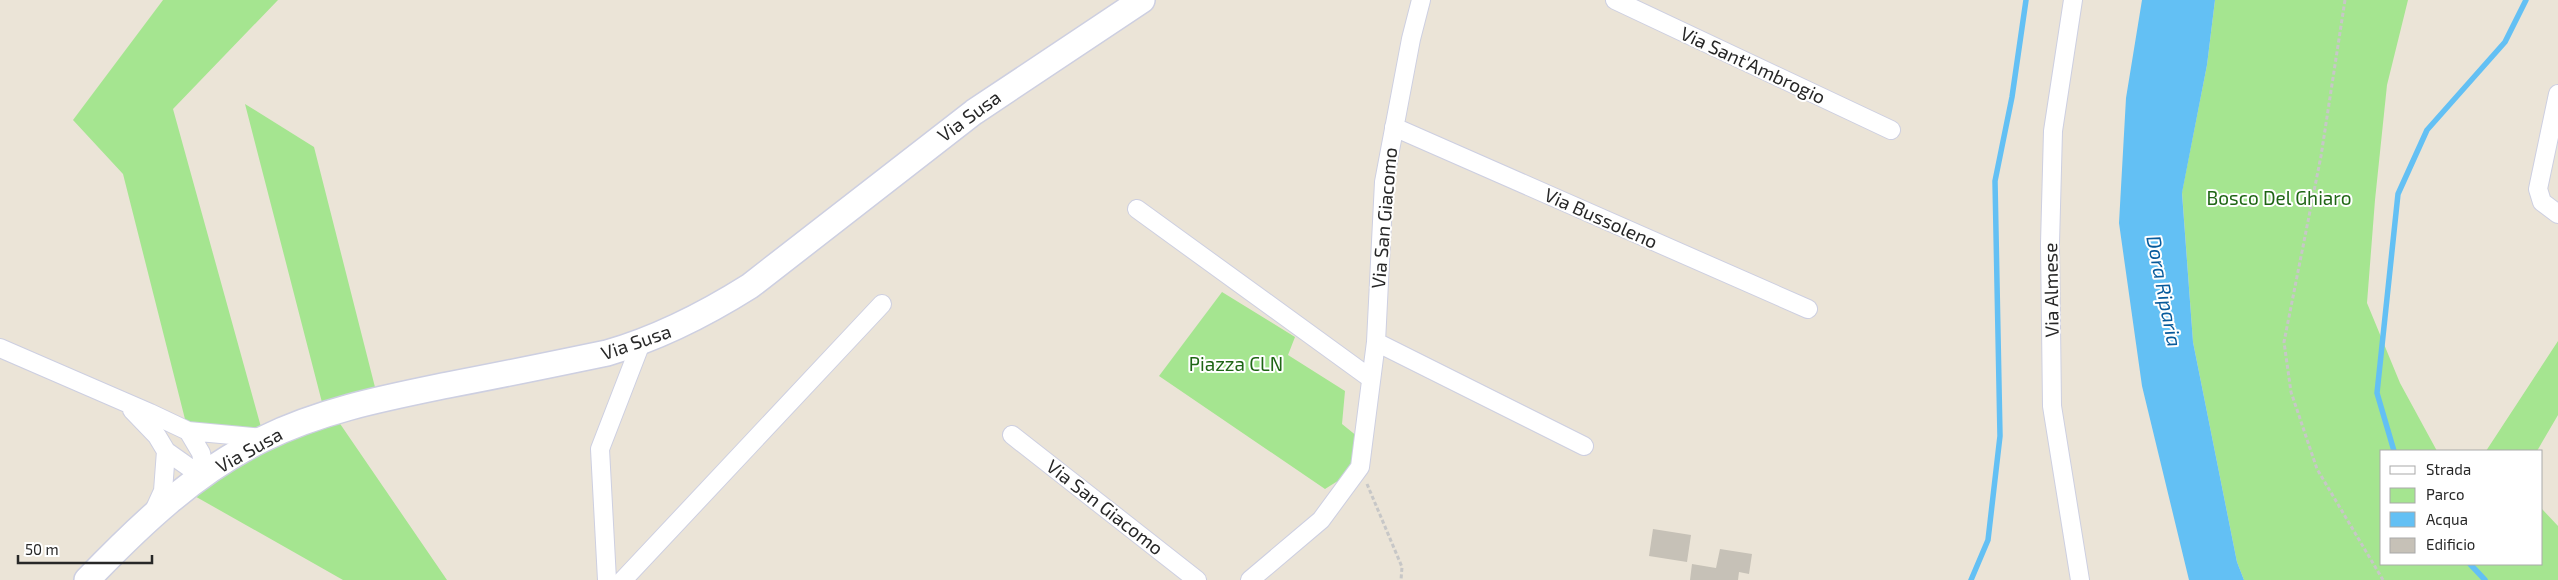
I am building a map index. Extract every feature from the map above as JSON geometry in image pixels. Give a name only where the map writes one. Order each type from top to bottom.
[{"type":"main road","name":"Via Susa","points":[[87,580],[153,514],[205,474],[264,438],[325,414],[378,399],[608,353],[641,343],[714,309],[750,286],[974,112],[1142,0]]},
{"type":"street","name":"Via San Giacomo","points":[[1250,580],[1321,520],[1360,467],[1376,342],[1384,182],[1411,39],[1421,0]]},
{"type":"street","name":"Via Sant'Ambrogio","points":[[1615,0],[1891,130]]},
{"type":"street","name":"Via Almese","points":[[2073,0],[2053,131],[2052,406],[2080,580]]},
{"type":"street","points":[[2558,94],[2538,189],[2542,202],[2558,214]]},
{"type":"street","name":"Via Bussoleno","points":[[1394,127],[1808,310]]},
{"type":"street","points":[[1137,209],[1370,378]]},
{"type":"street","points":[[622,580],[882,304]]},
{"type":"street","points":[[1376,342],[1584,446]]},
{"type":"street","points":[[607,580],[600,450],[641,343]]},
{"type":"street","points":[[0,348],[188,431],[264,438]]},
{"type":"street","points":[[126,404],[145,421],[166,451],[190,468],[205,474]]},
{"type":"street","points":[[188,431],[201,453],[205,474]]},
{"type":"street","name":"Via San Giacomo","points":[[1012,435],[1197,580]]},
{"type":"street","points":[[153,514],[162,491],[166,451]]},
{"type":"path","points":[[2345,0],[2321,156],[2284,342],[2291,392],[2317,469],[2383,580]]},
{"type":"path","points":[[1360,467],[1402,567],[1401,580]]},
{"type":"green space","points":[[163,0],[278,0],[173,109],[264,438],[325,414],[245,104],[314,147],[378,399],[332,412],[447,580],[343,580],[184,490],[263,439],[188,431],[123,174],[73,120]]},
{"type":"green space","name":"Bosco Del Ghiaro","points":[[2215,0],[2408,0],[2387,85],[2367,303],[2400,383],[2436,450],[2380,450],[2380,565],[2543,565],[2543,510],[2558,526],[2558,580],[2244,580],[2237,562],[2193,342],[2182,192],[2207,65]]},
{"type":"green space","name":"Piazza CLN","points":[[1222,292],[1295,337],[1288,355],[1345,391],[1342,424],[1363,441],[1360,467],[1325,489],[1159,376]]},
{"type":"green space","points":[[2558,341],[2558,415],[2538,450],[2487,450]]},
{"type":"water","name":"Dora Riparia","points":[[2142,0],[2215,0],[2207,65],[2182,193],[2193,342],[2237,562],[2244,580],[2189,580],[2142,386],[2119,223],[2126,98]]},
{"type":"building","points":[[1653,529],[1691,535],[1687,562],[1649,556]]},
{"type":"building","points":[[1720,549],[1752,554],[1749,574],[1739,572],[1738,580],[1690,580],[1692,564],[1716,568]]},
{"type":"waterway","points":[[1971,580],[1988,540],[2000,436],[1995,181],[2012,97],[2026,0]]},
{"type":"waterway","points":[[2394,450],[2377,393],[2398,194],[2427,130],[2505,42],[2526,0]]},
{"type":"waterway","points":[[2471,565],[2485,580]]}]
